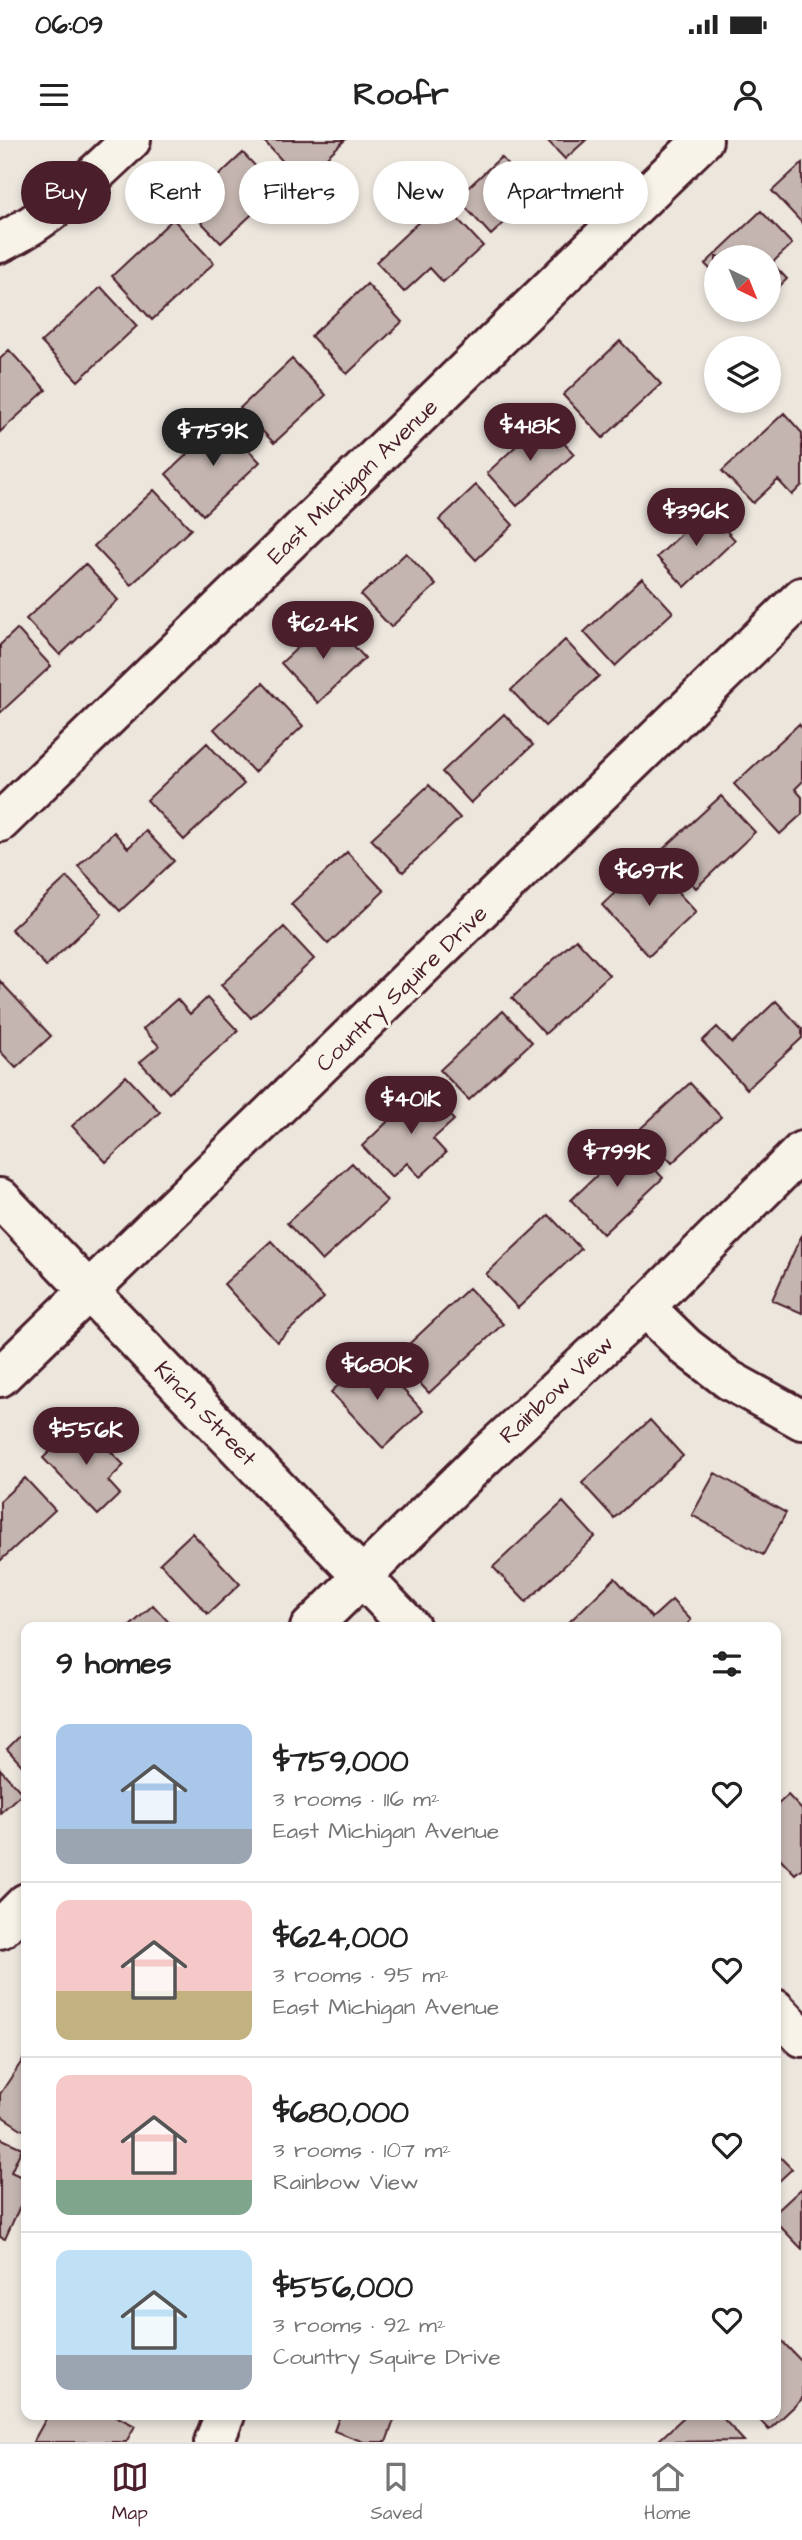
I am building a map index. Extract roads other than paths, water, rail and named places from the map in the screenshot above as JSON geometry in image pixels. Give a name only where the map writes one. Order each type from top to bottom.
[{"type":"street","points":[[0,243],[59,207],[131,140]]},
{"type":"street","name":"East Michigan Avenue","points":[[0,821],[703,140]]},
{"type":"street","name":"Country Squire Drive","points":[[0,1377],[802,597]]},
{"type":"street","name":"Rainbow View","points":[[316,1622],[485,1456],[645,1307],[802,1150]]},
{"type":"street","name":"Kinch Street","points":[[0,1198],[405,1622]]},
{"type":"street","points":[[645,1307],[686,1348],[729,1380],[802,1420]]},
{"type":"street","points":[[0,1929],[21,1908]]},
{"type":"street","points":[[781,2015],[802,2037]]},
{"type":"street","points":[[214,2442],[223,2420]]}]
